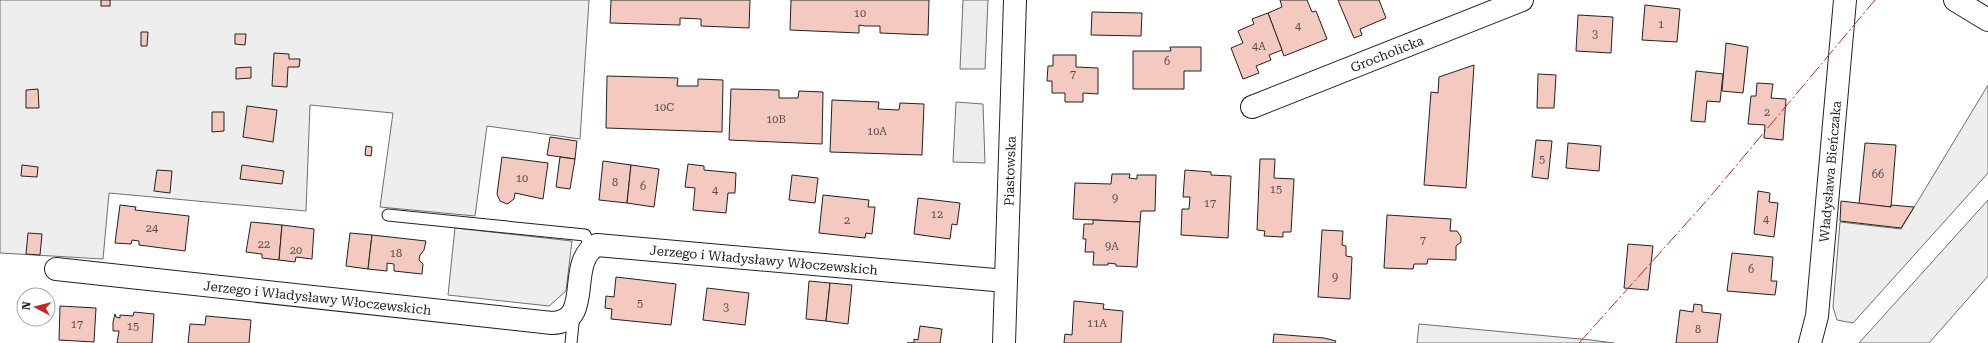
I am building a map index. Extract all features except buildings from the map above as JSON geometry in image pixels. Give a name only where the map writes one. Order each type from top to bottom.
[{"type":"street","name":"Piastowska","points":[[1004,343],[1016,0]]},
{"type":"street","name":"Grocholicka","points":[[1252,107],[1522,0]]},
{"type":"street","name":"Władysława Bieńczaka","points":[[1810,343],[1818,310],[1845,0]]},
{"type":"street","points":[[1955,0],[1988,20]]},
{"type":"street","name":"Jerzego i Władysławy Włoczewskich","points":[[591,248],[597,245],[607,245],[1006,281]]},
{"type":"street","points":[[575,312],[582,262],[587,252],[591,248]]},
{"type":"street","name":"Jerzego i Władysławy Włoczewskich","points":[[56,269],[552,324],[561,323],[575,312]]},
{"type":"lane","points":[[388,215],[585,235],[591,248]]},
{"type":"lane","points":[[571,343],[575,312]]},
{"type":"shaded area","points":[[0,0],[589,0],[580,139],[487,126],[475,216],[380,207],[393,113],[310,105],[306,211],[109,193],[103,259],[0,253]]},
{"type":"shaded area","points":[[963,0],[988,0],[985,69],[960,69]]},
{"type":"shaded area","points":[[1988,85],[1988,173],[1853,323],[1837,320],[1833,307],[1840,222],[1901,229]]},
{"type":"shaded area","points":[[956,102],[983,104],[985,163],[953,162]]},
{"type":"shaded area","points":[[1988,200],[1988,276],[1929,343],[1859,343]]},
{"type":"shaded area","points":[[455,228],[572,241],[566,291],[549,306],[448,295]]},
{"type":"shaded area","points":[[1419,324],[1591,340],[1614,343],[1417,343]]},
{"type":"power","points":[[1579,343],[1709,198],[1875,0]]}]
